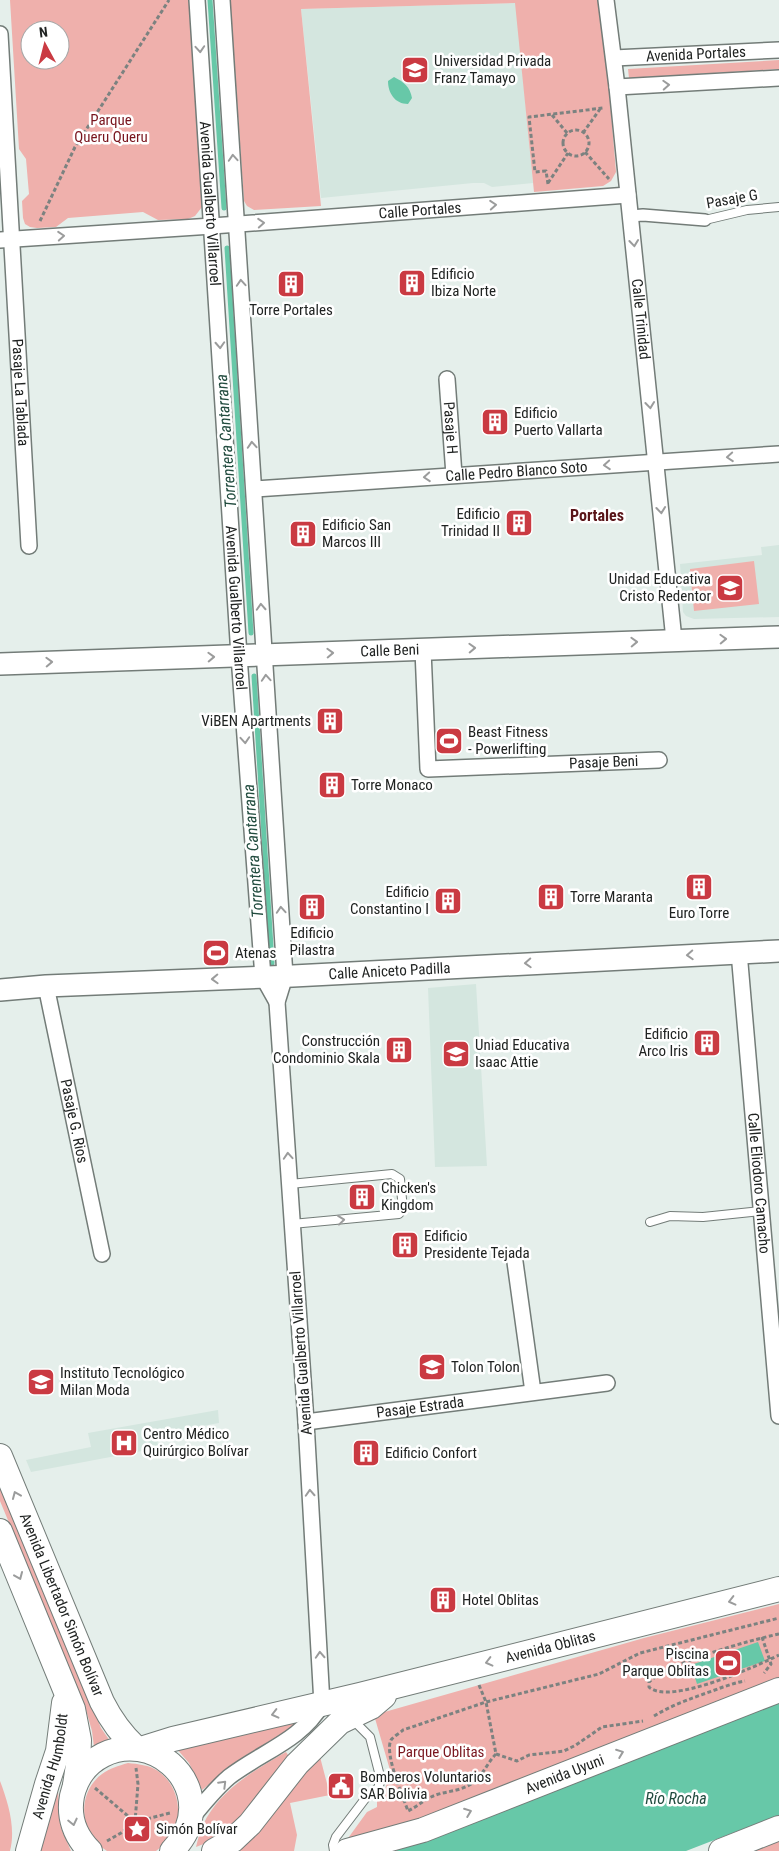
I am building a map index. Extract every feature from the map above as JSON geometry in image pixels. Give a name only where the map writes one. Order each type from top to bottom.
[{"type":"main road","name":"Calle Beni","points":[[0,664],[779,637]]},
{"type":"main road","name":"Calle Aniceto Padilla","points":[[0,990],[46,986],[263,978],[779,951]]},
{"type":"main road","name":"Avenida Libertador Simón Bolívar","points":[[0,1456],[102,1702],[112,1722],[138,1755]]},
{"type":"main road","name":"Avenida Libertador Simón Bolívar","points":[[0,1532],[74,1709],[79,1740],[78,1765],[84,1788],[71,1803],[72,1817],[76,1831],[83,1844],[96,1847]]},
{"type":"main road","name":"Avenida Oblitas","points":[[342,1710],[370,1707],[399,1685],[779,1589]]},
{"type":"main road","name":"Avenida Humboldt","points":[[28,1851],[58,1751],[64,1712],[63,1682]]},
{"type":"main road","name":"Avenida Uyuni","points":[[347,1851],[423,1830],[772,1682]]},
{"type":"main road","points":[[138,1755],[173,1739],[342,1710],[340,1722],[303,1758],[250,1824],[232,1840],[214,1851]]},
{"type":"main road","points":[[84,1788],[79,1777],[96,1759],[123,1748],[138,1755],[168,1761],[179,1772],[187,1787],[191,1803],[180,1834]]},
{"type":"main road","points":[[721,1851],[779,1828]]},
{"type":"street","name":"Avenida Gualberto Villarroel","points":[[197,0],[239,656],[263,978],[276,1002]]},
{"type":"street","name":"Avenida Gualberto Villarroel","points":[[222,0],[285,976],[276,1002],[306,1422],[342,1710]]},
{"type":"street","name":"Calle Trinidad","points":[[606,0],[618,87],[674,640]]},
{"type":"street","name":"Pasaje La Tablada","points":[[0,34],[6,240],[29,546]]},
{"type":"street","name":"Avenida Portales","points":[[614,58],[779,50]]},
{"type":"street","name":"Avenida Portales","points":[[618,87],[779,78]]},
{"type":"street","name":"Calle Portales","points":[[6,240],[628,195]]},
{"type":"street","name":"Pasaje G","points":[[631,216],[643,215],[705,220]]},
{"type":"street","name":"Pasaje H","points":[[448,379],[454,475]]},
{"type":"street","name":"Calle Pedro Blanco Soto","points":[[254,489],[779,454]]},
{"type":"street","name":"Pasaje Beni","points":[[423,650],[428,769],[659,760]]},
{"type":"street","name":"Calle Eliodoro Camacho","points":[[739,952],[779,1416]]},
{"type":"street","name":"Pasaje G. Rios","points":[[46,986],[102,1254]]},
{"type":"street","points":[[515,1262],[533,1392]]},
{"type":"street","name":"Pasaje Estrada","points":[[306,1422],[606,1383]]},
{"type":"street","points":[[180,1834],[228,1778],[252,1761],[290,1740],[306,1727],[342,1710]]},
{"type":"lane","name":"Pasaje G","points":[[705,220],[747,210],[779,208]]},
{"type":"lane","points":[[290,1184],[392,1174],[400,1178],[403,1209],[399,1214],[292,1224]]},
{"type":"lane","points":[[650,1222],[670,1216],[703,1217],[761,1211]]},
{"type":"lane","points":[[334,1851],[333,1845],[336,1837],[368,1795],[378,1788],[381,1780],[370,1737],[342,1710]]},
{"type":"path","points":[[39,224],[74,147],[169,0]]},
{"type":"path","points":[[568,153],[548,184],[546,171],[534,172],[529,118],[609,107]]},
{"type":"path","points":[[583,133],[601,108]]},
{"type":"path","points":[[552,114],[568,134]]},
{"type":"path","points":[[575,130],[583,133],[589,144],[585,152],[577,156],[568,153],[563,144],[568,134],[575,130]]},
{"type":"path","points":[[585,152],[609,179]]},
{"type":"path","points":[[496,1754],[490,1760],[483,1774],[471,1784],[454,1792],[432,1796],[408,1812],[395,1777],[389,1748],[392,1739],[403,1730],[486,1702],[599,1674],[640,1653],[779,1618]]},
{"type":"path","points":[[779,1634],[688,1661],[654,1677],[649,1682],[649,1686],[652,1690],[664,1692],[684,1690],[743,1672],[779,1655]]},
{"type":"path","points":[[762,1638],[770,1660],[769,1667],[772,1682]]},
{"type":"path","points":[[474,1666],[486,1702],[496,1754]]},
{"type":"path","points":[[496,1754],[517,1761],[529,1756],[564,1751],[602,1727],[647,1720],[667,1708],[700,1695],[735,1682],[749,1680]]},
{"type":"path","points":[[96,1847],[121,1833],[135,1822],[138,1755]]},
{"type":"path","points":[[84,1788],[135,1822],[180,1834]]},
{"type":"shaded area","name":"Universidad Privada Franz Tamayo","points":[[516,3],[533,183],[492,187],[484,183],[473,183],[321,198],[301,9]]},
{"type":"shaded area","name":"Unidad Educativa Cristo Redentor","points":[[779,545],[779,617],[694,619],[686,616],[683,612],[680,564],[762,555],[761,547]]},
{"type":"shaded area","name":"Uniad Educativa Isaac Attie","points":[[476,984],[487,1166],[435,1167],[428,988]]},
{"type":"shaded area","name":"Centro Médico Quirúrgico Bolívar","points":[[218,1410],[219,1423],[157,1434],[158,1448],[31,1472],[26,1460],[91,1447],[88,1433]]},
{"type":"green space","name":"Parque Queru Queru","points":[[10,0],[190,0],[202,207],[195,216],[188,219],[158,220],[143,212],[68,218],[56,227],[30,227],[25,224],[23,218],[22,201],[29,194],[26,159],[19,149]]},
{"type":"green space","points":[[230,0],[598,0],[607,65],[616,172],[611,181],[603,186],[534,192],[515,3],[301,9],[321,206],[254,210],[247,206],[244,201]]},
{"type":"green space","points":[[779,60],[779,69],[629,78],[628,69]]},
{"type":"green space","points":[[754,561],[759,604],[694,611],[690,569]]},
{"type":"green space","points":[[0,1484],[101,1728],[110,1741],[94,1747],[92,1731],[84,1703],[0,1501]]},
{"type":"green space","name":"Parque Oblitas","points":[[779,1604],[779,1679],[409,1823],[346,1841],[367,1812],[377,1807],[377,1799],[385,1790],[388,1779],[392,1777],[374,1715],[644,1638]]},
{"type":"green space","points":[[301,1717],[293,1727],[240,1759],[202,1790],[189,1763],[176,1748]]},
{"type":"green space","points":[[286,1752],[290,1758],[261,1798],[239,1822],[226,1832],[196,1847],[203,1825],[218,1801],[250,1774]]},
{"type":"green space","points":[[319,1753],[330,1795],[290,1803],[297,1835],[294,1851],[233,1851]]},
{"type":"green space","points":[[128,1763],[140,1764],[155,1769],[165,1777],[175,1794],[178,1804],[177,1823],[168,1841],[156,1851],[107,1851],[98,1844],[86,1825],[84,1814],[85,1802],[94,1782],[108,1770]]},
{"type":"green space","points":[[57,1779],[61,1828],[71,1851],[32,1851]]},
{"type":"green space","points":[[0,1781],[12,1824],[10,1851],[0,1851]]},
{"type":"green space","points":[[779,1839],[779,1851],[748,1851]]},
{"type":"water","points":[[394,77],[404,83],[410,91],[412,98],[408,104],[399,102],[391,94],[388,81]]},
{"type":"water","name":"Piscina Parque Oblitas","points":[[758,1642],[765,1661],[697,1684],[691,1665]]},
{"type":"water","name":"Río Rocha","points":[[779,1702],[779,1815],[686,1851],[395,1851]]},
{"type":"waterway","name":"Torrentera Cantarrana","points":[[210,0],[224,208]]},
{"type":"waterway","name":"Torrentera Cantarrana","points":[[227,248],[251,633]]},
{"type":"waterway","name":"Torrentera Cantarrana","points":[[254,676],[272,963]]},
{"type":"place","name":"Universidad Privada Franz Tamayo","points":[[415,70]]},
{"type":"place","name":"Edificio Ibiza Norte","points":[[412,283]]},
{"type":"place","name":"Torre Portales","points":[[291,284]]},
{"type":"place","name":"Edificio Puerto Vallarta","points":[[495,422]]},
{"type":"place","name":"Edificio Trinidad II","points":[[519,523]]},
{"type":"place","name":"Edificio San Marcos III","points":[[303,534]]},
{"type":"place","name":"Unidad Educativa Cristo Redentor","points":[[730,588]]},
{"type":"place","name":"ViBEN Apartments","points":[[330,721]]},
{"type":"place","name":"Beast Fitness - Powerlifting","points":[[449,741]]},
{"type":"place","name":"Torre Monaco","points":[[332,785]]},
{"type":"place","name":"Euro Torre","points":[[699,887]]},
{"type":"place","name":"Torre Maranta","points":[[551,897]]},
{"type":"place","name":"Edificio Constantino I","points":[[448,901]]},
{"type":"place","name":"Edificio Pilastra","points":[[312,907]]},
{"type":"place","name":"Atenas","points":[[216,953]]},
{"type":"place","name":"Edificio Arco Iris","points":[[707,1043]]},
{"type":"place","name":"Construcción Condominio Skala","points":[[399,1050]]},
{"type":"place","name":"Uniad Educativa Isaac Attie","points":[[456,1054]]},
{"type":"place","name":"Chicken's Kingdom","points":[[362,1197]]},
{"type":"place","name":"Edificio Presidente Tejada","points":[[405,1245]]},
{"type":"place","name":"Tolon Tolon","points":[[432,1367]]},
{"type":"place","name":"Instituto Tecnológico Milan Moda","points":[[41,1382]]},
{"type":"place","name":"Centro Médico Quirúrgico Bolívar","points":[[124,1443]]},
{"type":"place","name":"Edificio Confort","points":[[366,1453]]},
{"type":"place","name":"Hotel Oblitas","points":[[443,1600]]},
{"type":"place","name":"Piscina Parque Oblitas","points":[[728,1663]]},
{"type":"place","name":"Bomberos Voluntarios SAR Bolivia","points":[[341,1786]]},
{"type":"place","name":"Simón Bolívar","points":[[137,1829]]},
{"type":"district","name":"Portales","points":[[597,515]]}]
